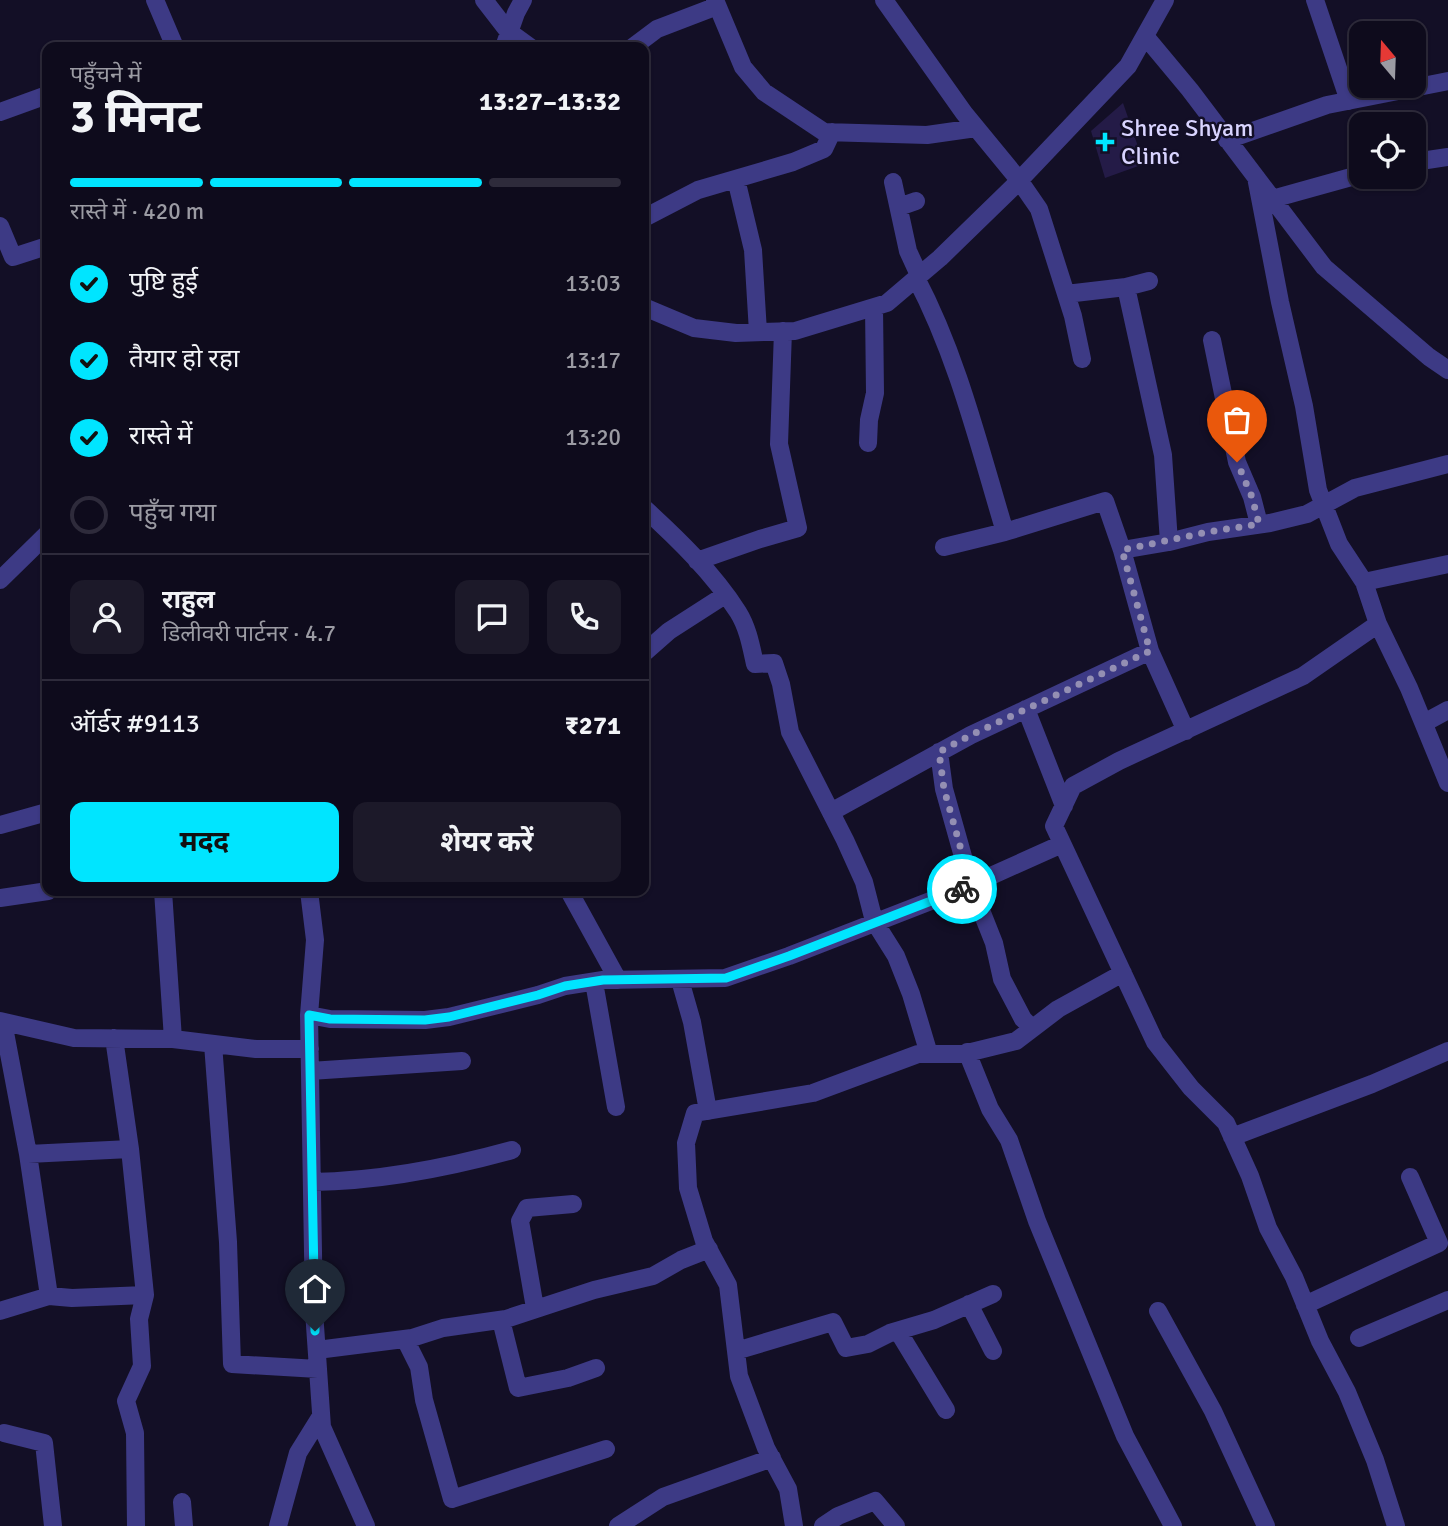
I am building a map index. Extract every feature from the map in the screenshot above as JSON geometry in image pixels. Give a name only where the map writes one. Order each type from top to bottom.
[{"type":"street","points":[[155,0],[173,42]]},
{"type":"street","points":[[484,0],[506,39]]},
{"type":"street","points":[[506,39],[523,0]]},
{"type":"street","points":[[884,0],[976,128],[1039,209],[1073,316],[1082,359]]},
{"type":"street","points":[[649,309],[694,328],[736,333],[795,331],[887,303],[918,277],[1019,180],[1128,66],[1164,3],[1180,0]]},
{"type":"street","points":[[1315,0],[1349,101]]},
{"type":"street","points":[[640,42],[657,29],[716,3],[743,67],[764,92],[824,132],[928,135],[976,128]]},
{"type":"street","points":[[1145,36],[1324,267],[1429,357],[1448,370]]},
{"type":"street","points":[[1227,140],[1327,106],[1448,81]]},
{"type":"street","points":[[0,112],[42,97]]},
{"type":"street","points":[[649,215],[698,190],[793,162],[824,149],[832,132]]},
{"type":"street","points":[[1426,160],[1448,157]]},
{"type":"street","points":[[1256,177],[1280,302],[1304,406],[1318,490],[1339,544],[1364,582],[1378,624],[1424,723],[1448,783]]},
{"type":"street","points":[[1272,199],[1349,178]]},
{"type":"street","points":[[736,179],[753,250],[758,332]]},
{"type":"street","points":[[894,182],[908,251],[961,386],[1005,532]]},
{"type":"street","points":[[899,207],[916,201]]},
{"type":"street","points":[[0,226],[13,257],[42,248]]},
{"type":"street","points":[[1066,294],[1126,287],[1149,281]]},
{"type":"street","points":[[1126,287],[1163,455],[1168,542]]},
{"type":"street","points":[[868,443],[869,420],[875,393],[874,307]]},
{"type":"street","points":[[697,561],[760,538],[799,528],[787,487],[779,444],[783,331]]},
{"type":"street","points":[[1212,340],[1237,462],[1252,497],[1259,524]]},
{"type":"street","points":[[1122,550],[1307,514],[1355,488],[1448,464]]},
{"type":"street","points":[[944,547],[1005,532],[1105,501],[1122,550],[1150,651],[1186,731]]},
{"type":"street","points":[[649,513],[697,561],[739,613],[755,664],[774,663],[790,732],[864,882],[874,921],[896,956],[929,1054]]},
{"type":"street","points":[[0,580],[42,539]]},
{"type":"street","points":[[1364,582],[1448,564]]},
{"type":"street","points":[[649,649],[669,631],[725,595]]},
{"type":"street","points":[[1378,624],[1303,676],[1119,761],[1073,786],[1055,826],[1155,1042],[1192,1088],[1226,1123],[1250,1176],[1268,1228],[1294,1277],[1320,1341],[1357,1414],[1396,1526]]},
{"type":"street","points":[[831,812],[939,752],[1150,651]]},
{"type":"street","points":[[1026,709],[1064,806]]},
{"type":"street","points":[[1424,723],[1448,710]]},
{"type":"street","points":[[939,752],[944,789],[971,885],[994,943],[1002,979],[1023,1019],[1032,1028]]},
{"type":"street","points":[[0,825],[42,813]]},
{"type":"street","points":[[309,1015],[330,1019],[425,1020],[461,1014],[565,986],[618,980],[726,978],[971,885],[1062,844]]},
{"type":"street","points":[[0,898],[42,892]]},
{"type":"street","points":[[163,896],[173,1039]]},
{"type":"street","points":[[310,896],[315,940],[309,1015],[314,1311],[321,1416],[322,1427],[366,1526]]},
{"type":"street","points":[[572,896],[618,980]]},
{"type":"street","points":[[794,1526],[788,1489],[772,1458],[739,1376],[728,1285],[709,1249],[688,1188],[685,1143],[695,1113],[813,1093],[918,1054],[967,1052],[1016,1041],[1058,1009],[1123,973]]},
{"type":"street","points":[[680,980],[692,1022],[708,1111]]},
{"type":"street","points":[[594,982],[616,1107]]},
{"type":"street","points":[[50,1296],[28,1154],[1,1021],[74,1038],[173,1039],[256,1049],[310,1049]]},
{"type":"street","points":[[114,1038],[130,1149],[145,1295],[139,1319],[142,1366],[126,1401],[135,1433],[136,1526]]},
{"type":"street","points":[[213,1044],[228,1242],[232,1364],[318,1369]]},
{"type":"street","points":[[1232,1137],[1372,1084],[1448,1051]]},
{"type":"street","points":[[967,1052],[990,1109],[1009,1140],[1037,1221],[1125,1436],[1174,1526]]},
{"type":"street","points":[[310,1071],[463,1061]]},
{"type":"street","points":[[28,1154],[130,1149]]},
{"type":"street","points":[[312,1182],[339,1182],[444,1168],[512,1150]]},
{"type":"street","points":[[1305,1305],[1444,1241],[1410,1177]]},
{"type":"street","points":[[536,1308],[520,1221],[527,1208],[573,1204]]},
{"type":"street","points":[[317,1350],[405,1339],[443,1328],[501,1320],[653,1276],[681,1260],[709,1249]]},
{"type":"street","points":[[736,1351],[833,1322],[846,1348],[934,1320],[993,1294]]},
{"type":"street","points":[[0,1311],[50,1296],[72,1298],[145,1295]]},
{"type":"street","points":[[1359,1338],[1448,1300]]},
{"type":"street","points":[[969,1304],[993,1351]]},
{"type":"street","points":[[1158,1311],[1213,1411],[1266,1526]]},
{"type":"street","points":[[501,1320],[518,1388],[568,1378],[596,1368]]},
{"type":"street","points":[[898,1331],[946,1410]]},
{"type":"street","points":[[405,1339],[419,1367],[424,1399],[452,1499],[606,1449]]},
{"type":"street","points":[[278,1526],[298,1453],[321,1416]]},
{"type":"street","points":[[1,1428],[44,1443],[53,1526]]},
{"type":"street","points":[[618,1526],[663,1497],[772,1458]]},
{"type":"street","points":[[823,1526],[838,1516],[875,1501],[896,1526]]},
{"type":"street","points":[[182,1502],[184,1526]]},
{"type":"building","points":[[1123,103],[1144,164],[1105,178],[1091,131]]},
{"type":"way so far","points":[[962,889],[971,885],[944,789],[939,752],[1150,651],[1122,550],[1259,524],[1252,497],[1237,462]]},
{"type":"place","name":"Shree Shyam Clinic","points":[[1105,142]]},
{"type":"route","points":[[315,1331],[309,1015],[330,1019],[425,1020],[449,1017],[565,986],[603,980],[726,978],[962,889]]}]
